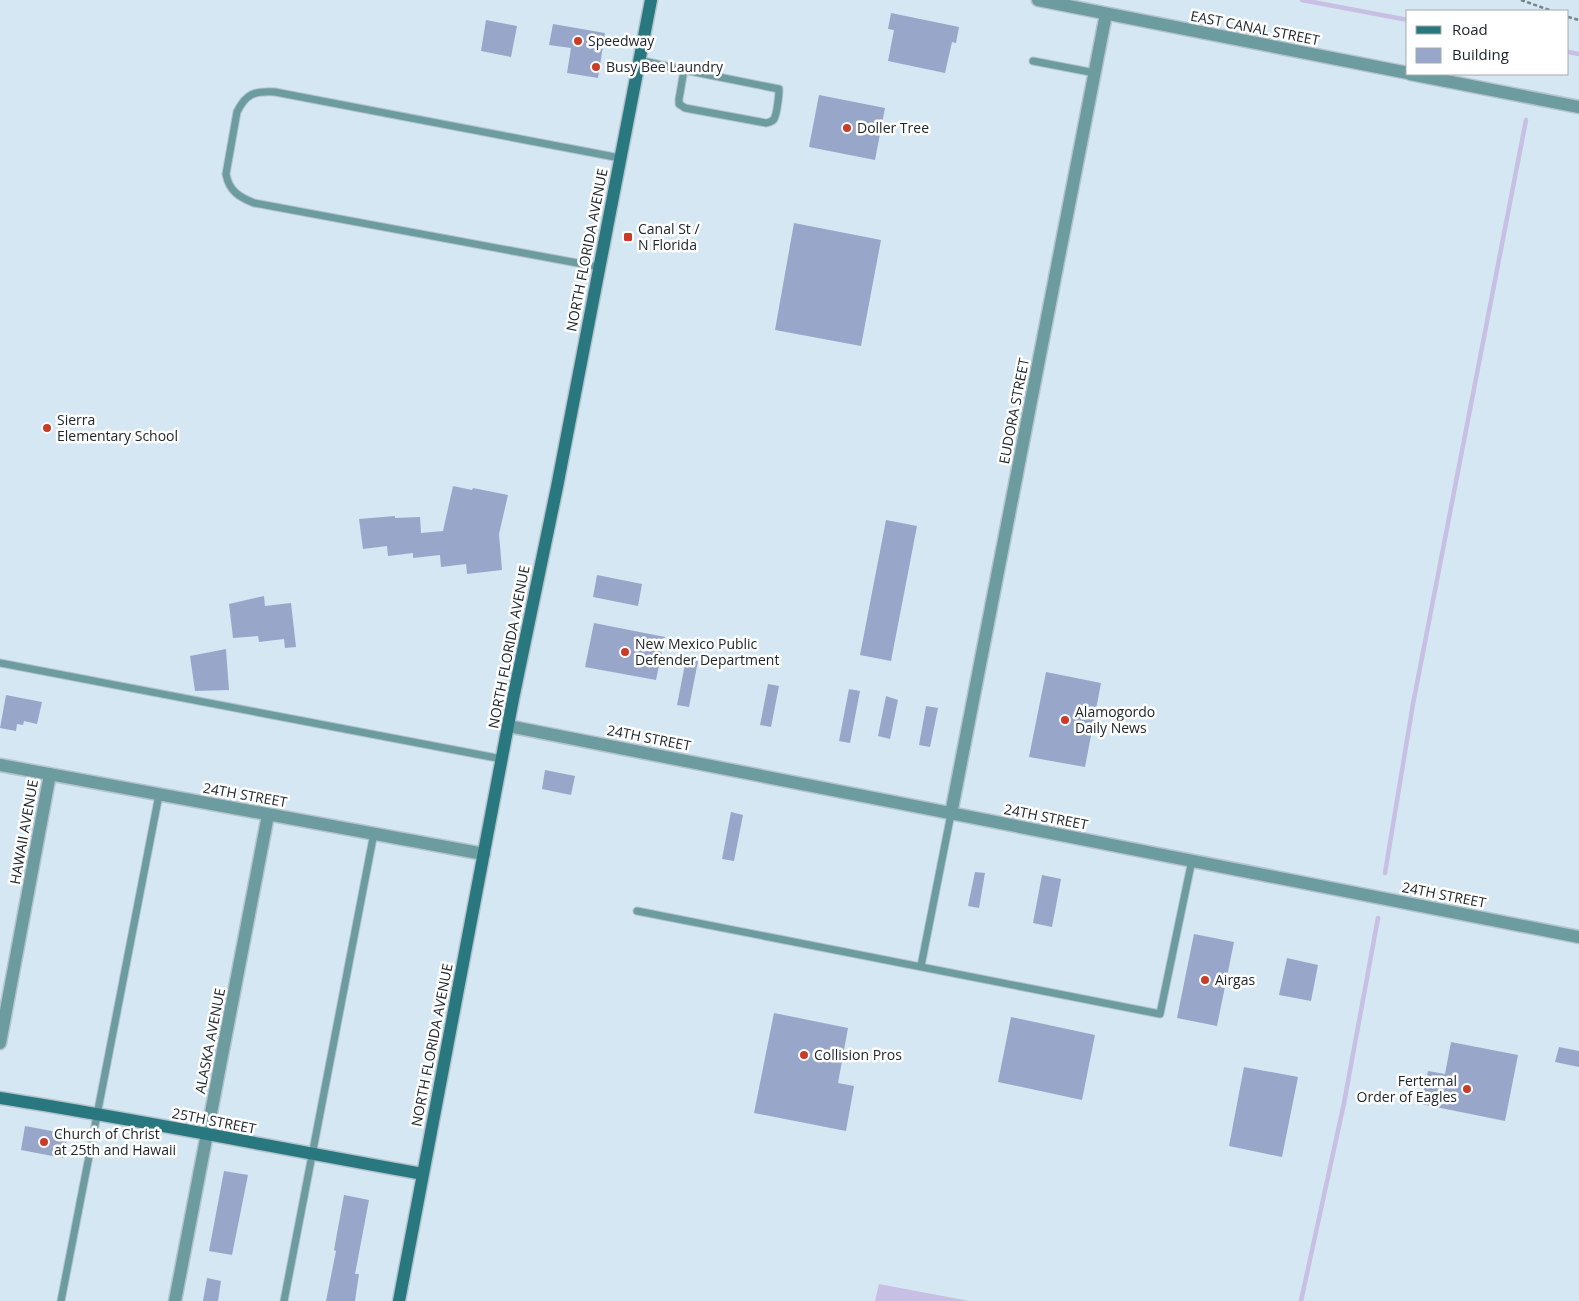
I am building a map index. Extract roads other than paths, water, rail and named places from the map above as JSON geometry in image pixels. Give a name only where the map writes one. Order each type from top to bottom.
[{"type":"main road","name":"NORTH FLORIDA AVENUE","points":[[399,1301],[508,726],[651,0]]},
{"type":"main road","name":"25TH STREET","points":[[0,1098],[97,1113],[422,1174]]},
{"type":"street","name":"EAST CANAL STREET","points":[[1038,0],[1406,73]]},
{"type":"street","name":"EUDORA STREET","points":[[951,814],[1106,14]]},
{"type":"street","name":"EAST CANAL STREET","points":[[1414,75],[1579,107]]},
{"type":"street","name":"24TH STREET","points":[[508,726],[1579,937]]},
{"type":"street","name":"24TH STREET","points":[[0,765],[484,854]]},
{"type":"street","name":"HAWAII AVENUE","points":[[0,1043],[50,774]]},
{"type":"street","name":"ALASKA AVENUE","points":[[175,1301],[268,815]]},
{"type":"lane","points":[[639,60],[779,88],[772,122],[766,123],[685,108],[679,104],[678,99],[684,70]]},
{"type":"lane","points":[[1033,61],[1095,73]]},
{"type":"lane","points":[[599,267],[254,203],[242,198],[232,191],[226,174],[237,112],[241,103],[249,95],[260,91],[275,92],[620,158]]},
{"type":"lane","points":[[0,663],[502,759]]},
{"type":"lane","points":[[61,1301],[159,795]]},
{"type":"lane","points":[[921,966],[951,814]]},
{"type":"lane","points":[[284,1301],[374,833]]},
{"type":"lane","points":[[637,911],[1160,1014],[1192,860]]},
{"type":"waterway","points":[[1302,0],[1406,20]]},
{"type":"waterway","points":[[1569,52],[1579,54]]},
{"type":"waterway","points":[[1385,873],[1413,704],[1526,120]]},
{"type":"waterway","points":[[1301,1301],[1344,1103],[1378,918]]},
{"type":"place","name":"Speedway","points":[[578,41]]},
{"type":"place","name":"Busy Bee Laundry","points":[[596,67]]},
{"type":"place","name":"Doller Tree","points":[[847,128]]},
{"type":"place","name":"Canal St / N Florida","points":[[628,237]]},
{"type":"place","name":"Sierra Elementary School","points":[[47,428]]},
{"type":"place","name":"New Mexico Public Defender Department","points":[[625,652]]},
{"type":"place","name":"Alamogordo Daily News","points":[[1065,720]]},
{"type":"place","name":"Airgas","points":[[1205,980]]},
{"type":"place","name":"Collision Pros","points":[[804,1055]]},
{"type":"place","name":"Ferternal Order of Eagles","points":[[1467,1089]]},
{"type":"place","name":"Church of Christ at 25th and Hawaii","points":[[44,1142]]}]
